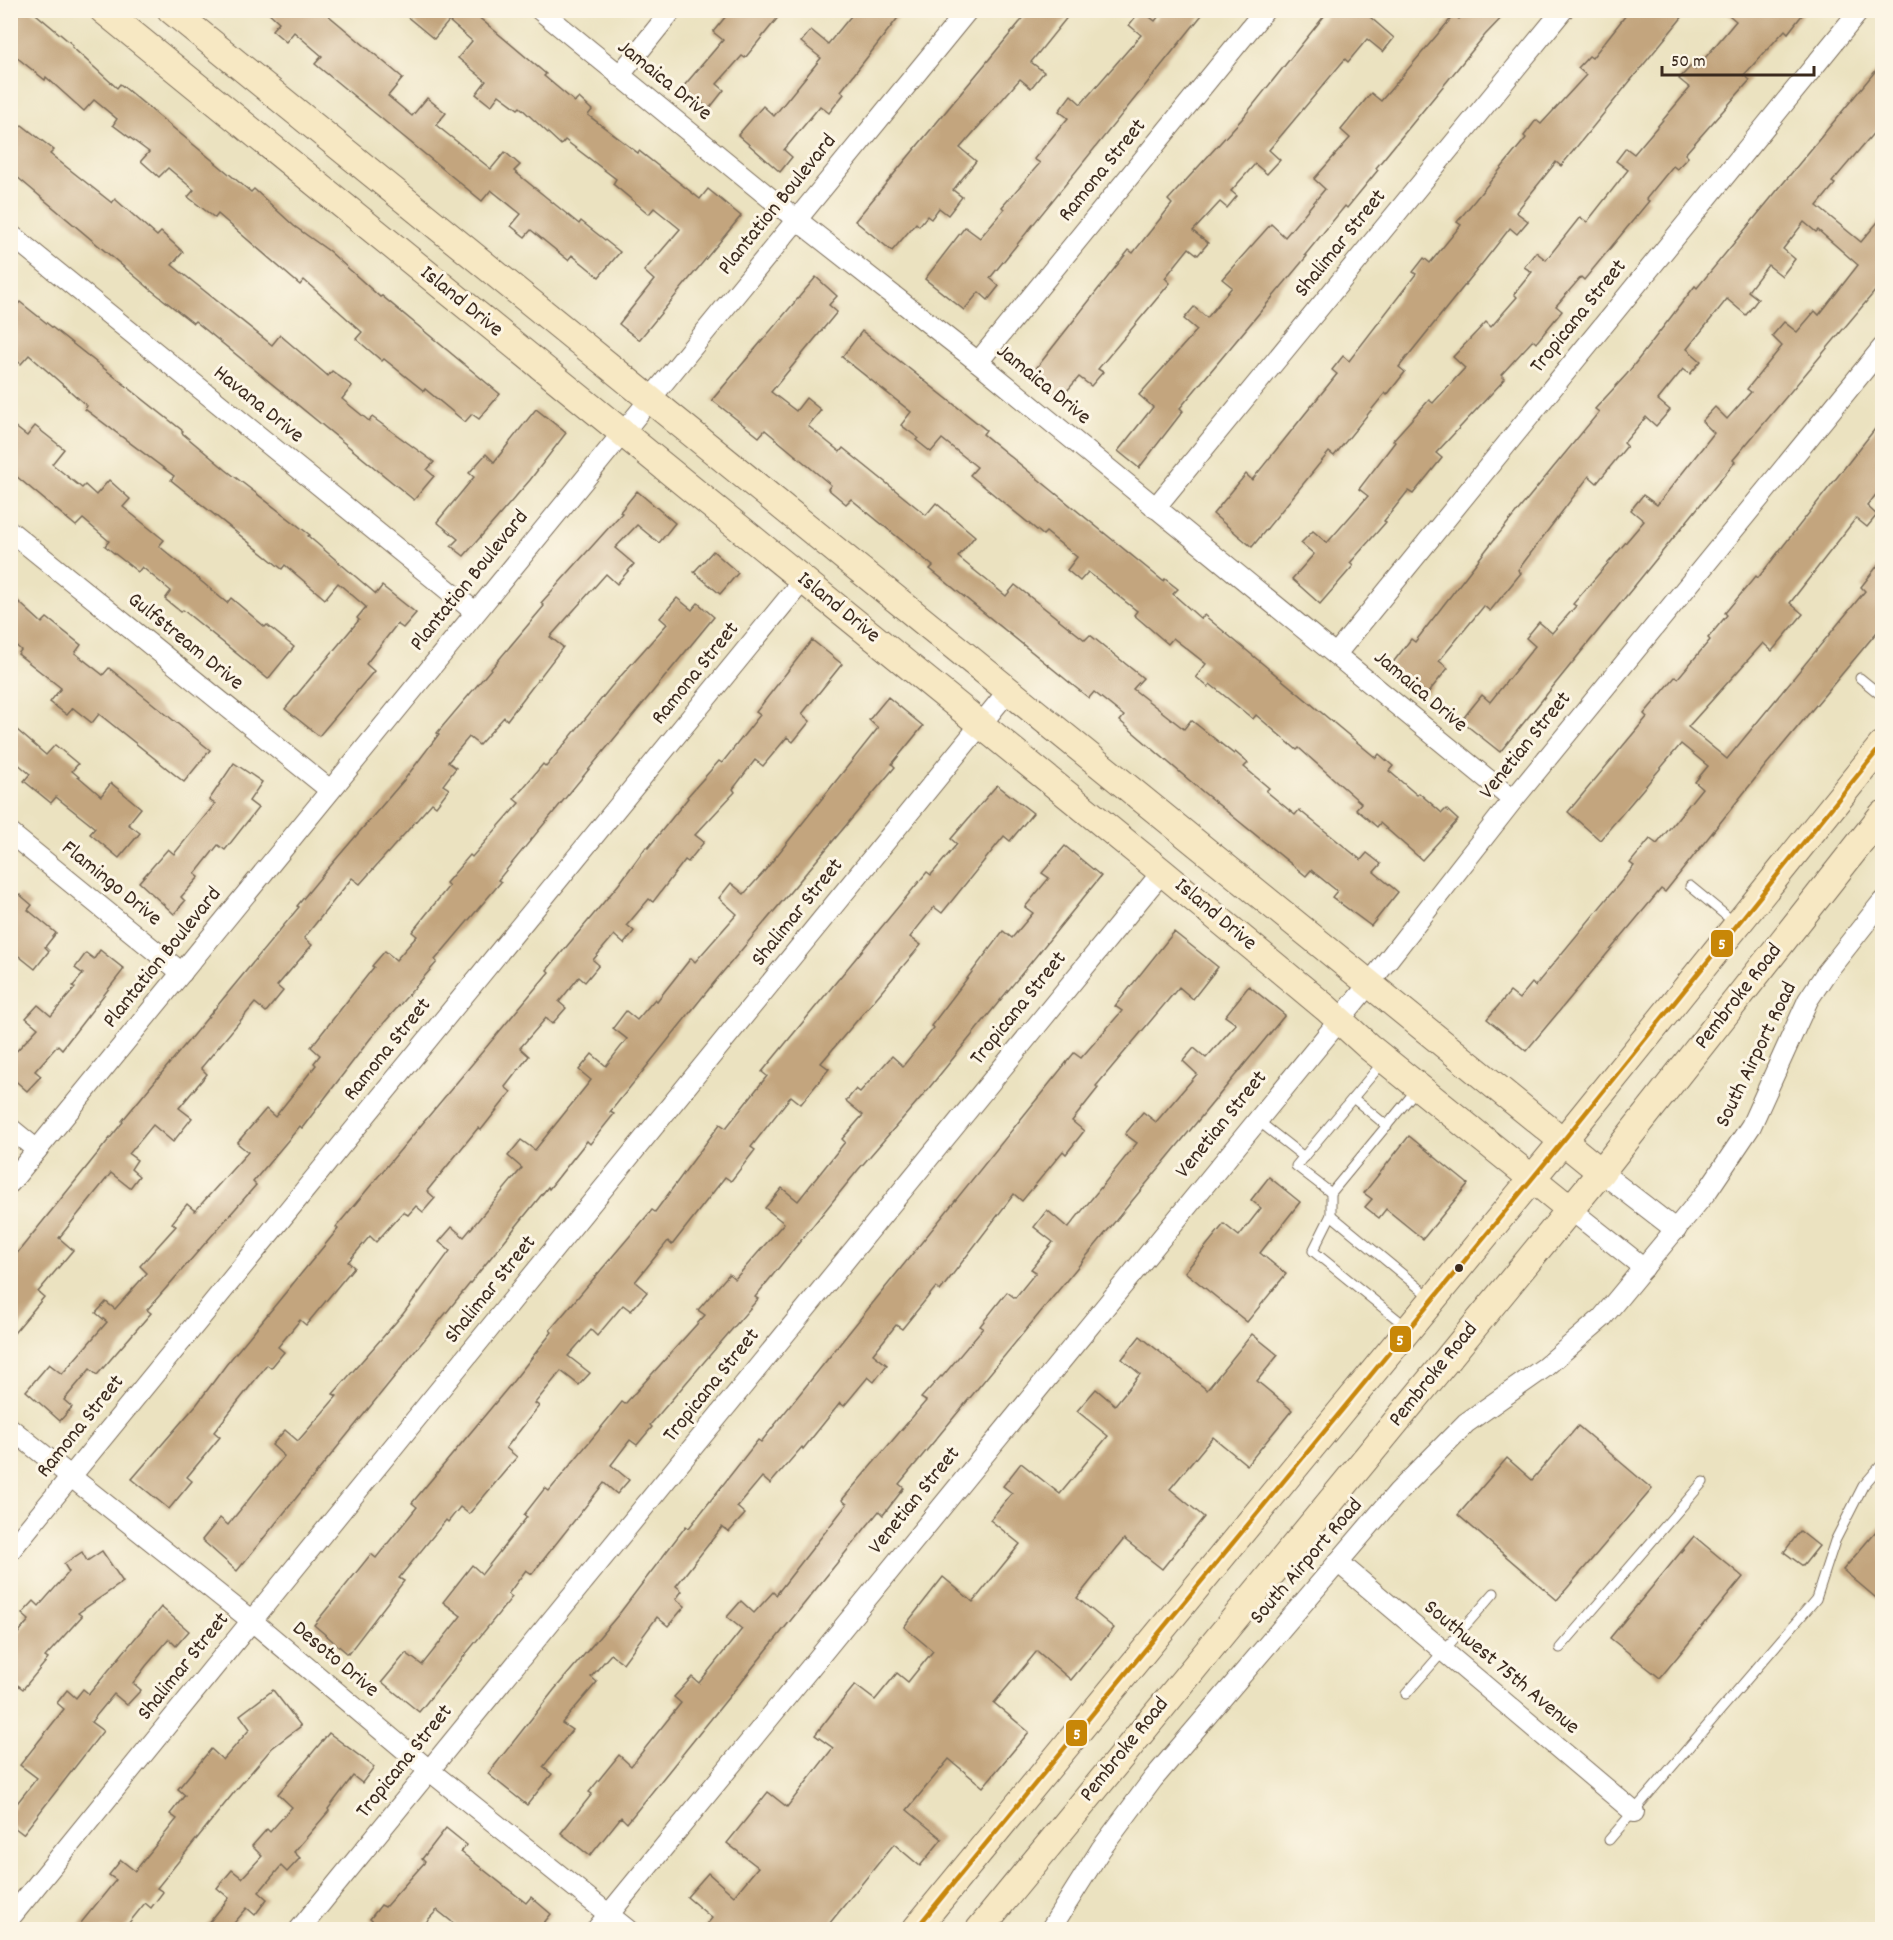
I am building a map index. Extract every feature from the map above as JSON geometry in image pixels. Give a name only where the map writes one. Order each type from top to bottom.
[{"type":"street","name":"Island Drive","points":[[103,10],[1162,872],[1384,1060],[1571,1210]]},
{"type":"street","name":"Island Drive","points":[[171,10],[1601,1172]]},
{"type":"street","name":"Jamaica Drive","points":[[540,10],[797,220],[978,362],[1513,800]]},
{"type":"street","points":[[619,76],[672,10]]},
{"type":"street","name":"Plantation Boulevard","points":[[10,1183],[968,10]]},
{"type":"street","name":"Ramona Street","points":[[978,362],[1265,10]]},
{"type":"street","name":"Shalimar Street","points":[[1155,508],[1563,10]]},
{"type":"street","name":"Tropicana Street","points":[[1336,654],[1860,10]]},
{"type":"street","name":"Havana Drive","points":[[10,234],[475,612]]},
{"type":"street","name":"Venetian Street","points":[[596,1929],[1369,984],[1513,800],[1882,348]]},
{"type":"street","name":"Gulfstream Drive","points":[[10,531],[330,790]]},
{"type":"street","name":"Ramona Street","points":[[10,1551],[803,580]]},
{"type":"street","name":"Shalimar Street","points":[[10,1918],[1008,692]]},
{"type":"street","name":"Pembroke Road","points":[[915,1929],[1532,1179],[1882,745]]},
{"type":"street","name":"Pembroke Road","points":[[979,1929],[1571,1210],[1882,814]]},
{"type":"street","name":"Flamingo Drive","points":[[10,833],[182,973]]},
{"type":"street","name":"Tropicana Street","points":[[299,1929],[1162,872]]},
{"type":"street","name":"South Airport Road","points":[[1050,1929],[1126,1812],[1338,1562],[1444,1444],[1466,1423],[1575,1344],[1602,1318],[1676,1230],[1740,1144],[1808,1000],[1826,973],[1882,902]]},
{"type":"street","points":[[10,1128],[37,1150]]},
{"type":"street","points":[[1601,1172],[1676,1230]]},
{"type":"street","points":[[1571,1210],[1644,1268]]},
{"type":"street","name":"Desoto Drive","points":[[10,1428],[252,1622],[430,1771],[628,1929]]},
{"type":"street","name":"Southwest 75th Avenue","points":[[1338,1562],[1634,1812]]},
{"type":"lane","points":[[1860,678],[1882,696]]},
{"type":"lane","points":[[1690,886],[1737,925]]},
{"type":"lane","points":[[1331,1193],[1296,1166],[1384,1060]]},
{"type":"lane","points":[[1409,1329],[1313,1251],[1331,1215],[1331,1193],[1418,1087]]},
{"type":"lane","points":[[1353,1098],[1387,1126]]},
{"type":"lane","points":[[1257,1120],[1304,1157]]},
{"type":"lane","points":[[1331,1215],[1433,1300]]},
{"type":"lane","points":[[1609,1840],[1816,1599],[1835,1541],[1863,1486],[1882,1464]]},
{"type":"lane","points":[[1560,1648],[1703,1482]]},
{"type":"lane","points":[[1406,1694],[1494,1593]]},
{"type":"building","points":[[10,10],[31,10],[73,45],[72,47],[117,88],[120,84],[251,192],[254,189],[294,226],[329,251],[380,297],[382,296],[500,394],[479,419],[472,414],[465,422],[425,389],[424,391],[384,359],[382,361],[356,339],[362,332],[304,280],[300,285],[218,214],[215,218],[188,197],[194,190],[168,168],[159,177],[141,161],[149,152],[113,125],[117,119],[94,100],[84,111],[46,77],[45,80],[10,52]]},
{"type":"building","points":[[266,10],[322,10],[403,78],[388,96],[412,116],[427,98],[446,113],[436,125],[491,169],[505,152],[520,165],[514,171],[579,224],[581,221],[620,252],[599,277],[572,255],[568,260],[531,230],[525,237],[511,226],[521,214],[491,190],[482,201],[315,64],[322,56],[294,32],[286,42],[272,30],[279,22]]},
{"type":"building","points":[[399,10],[470,10],[546,74],[544,76],[575,102],[579,98],[592,110],[588,115],[638,153],[639,151],[700,199],[708,189],[741,216],[639,340],[619,324],[654,280],[644,271],[680,229],[654,208],[649,214],[613,184],[616,179],[565,140],[561,145],[520,107],[518,109],[499,95],[491,106],[476,94],[486,81],[458,58],[472,41],[449,21],[434,39]]},
{"type":"building","points":[[731,10],[784,10],[745,58],[742,56],[717,84],[724,90],[709,109],[683,87],[723,40],[713,32]]},
{"type":"building","points":[[856,10],[904,10],[841,91],[844,94],[829,113],[820,106],[784,150],[792,157],[780,172],[738,135],[763,106],[774,116],[821,58],[801,42],[811,30],[828,44]]},
{"type":"building","points":[[1030,10],[1073,10],[1031,62],[1044,72],[1031,88],[1020,79],[960,148],[976,161],[953,190],[962,197],[948,215],[939,208],[931,219],[927,216],[919,226],[916,223],[892,251],[855,221]]},
{"type":"building","points":[[1141,10],[1155,21],[1164,10],[1206,10],[990,278],[999,286],[988,300],[979,292],[964,310],[925,279],[965,227],[980,238],[1004,209],[1002,207],[1040,163],[1034,159],[1068,118],[1059,111],[1071,95],[1081,104],[1141,35],[1129,25]]},
{"type":"building","points":[[1329,10],[1362,10],[1394,38],[1383,52],[1367,39],[1348,62],[1345,59],[1269,150],[1280,160],[1267,174],[1255,164],[1231,191],[1237,196],[1227,208],[1220,202],[1193,231],[1208,243],[1198,255],[1189,248],[1165,278],[1170,283],[1098,369],[1103,372],[1091,386],[1079,377],[1060,399],[1031,375],[1129,250],[1133,253],[1172,204],[1168,200],[1242,119]]},
{"type":"building","points":[[1467,10],[1509,10],[1485,35],[1376,168],[1378,170],[1347,208],[1345,206],[1305,255],[1307,256],[1180,408],[1183,411],[1139,468],[1118,451],[1153,407],[1139,395],[1197,330],[1184,319],[1194,307],[1207,318],[1232,287],[1222,279],[1271,224],[1285,237],[1325,189],[1314,179],[1350,138],[1341,130],[1371,93],[1381,101],[1454,15],[1459,19]]},
{"type":"building","points":[[1630,10],[1688,10],[1561,166],[1556,162],[1516,212],[1528,221],[1517,234],[1510,228],[1399,367],[1405,372],[1387,395],[1385,393],[1334,456],[1329,452],[1252,547],[1213,514],[1246,474],[1252,480],[1337,374],[1332,370],[1343,356],[1349,361],[1416,274],[1413,272],[1424,258],[1430,263],[1461,225],[1457,222],[1526,138],[1524,136],[1536,120],[1541,124],[1586,75],[1578,68],[1589,56],[1592,58]]},
{"type":"building","points":[[1723,10],[1806,10],[1788,33],[1785,30],[1744,75],[1750,80],[1685,154],[1688,157],[1677,169],[1673,166],[1646,199],[1649,201],[1584,280],[1581,277],[1556,306],[1562,311],[1536,343],[1533,340],[1501,375],[1505,379],[1436,453],[1442,458],[1413,494],[1408,491],[1384,521],[1386,522],[1350,563],[1353,566],[1320,604],[1292,579],[1314,554],[1301,543],[1313,531],[1327,543],[1368,496],[1359,489],[1395,442],[1393,440],[1429,400],[1433,403],[1465,368],[1453,357],[1486,322],[1491,327],[1517,297],[1514,294],[1532,272],[1524,267],[1536,252],[1546,260],[1580,217],[1587,222],[1628,170],[1616,161],[1626,148],[1634,154],[1690,88],[1679,79],[1691,66],[1695,70],[1736,21]]},
{"type":"building","points":[[1882,63],[1882,123],[1832,182],[1835,184],[1817,206],[1861,242],[1882,217],[1882,283],[1733,460],[1735,462],[1500,752],[1461,721],[1482,695],[1490,702],[1535,646],[1526,638],[1539,622],[1552,633],[1576,606],[1573,604],[1644,521],[1631,510],[1643,495],[1657,505],[1714,433],[1702,421],[1715,407],[1727,419],[1751,392],[1747,389],[1782,346],[1772,336],[1784,322],[1797,332],[1815,311],[1819,315],[1858,265],[1818,230],[1816,232],[1804,222],[1783,249],[1795,259],[1782,276],[1768,265],[1748,291],[1758,299],[1746,315],[1727,299],[1687,349],[1701,361],[1690,374],[1683,369],[1658,400],[1670,410],[1656,426],[1646,417],[1624,443],[1627,446],[1597,483],[1589,476],[1518,570],[1521,573],[1490,611],[1484,606],[1439,661],[1448,668],[1427,694],[1391,665],[1411,639],[1415,642],[1493,541],[1599,412],[1595,409],[1627,374],[1695,286],[1697,288]]},
{"type":"building","points":[[22,125],[54,150],[50,154],[112,203],[115,199],[157,236],[161,232],[183,252],[172,265],[272,345],[280,335],[328,376],[332,371],[352,386],[342,399],[369,421],[372,417],[434,462],[427,470],[434,476],[414,500],[195,321],[193,323],[150,289],[10,171],[10,140]]},
{"type":"building","points":[[816,277],[837,296],[829,305],[837,312],[771,392],[796,411],[806,398],[821,410],[808,426],[840,452],[843,448],[926,515],[936,503],[975,536],[958,557],[1006,596],[1015,585],[1085,640],[1090,635],[1143,678],[1133,689],[1184,729],[1191,720],[1234,754],[1235,752],[1248,763],[1244,767],[1269,788],[1266,791],[1295,815],[1299,810],[1361,860],[1367,853],[1381,864],[1374,872],[1398,892],[1371,926],[1332,897],[1337,891],[1311,870],[1306,876],[1203,792],[1120,721],[1124,716],[1094,692],[1089,698],[1075,687],[930,569],[933,566],[851,499],[846,504],[828,489],[831,485],[765,430],[759,437],[712,400]]},
{"type":"building","points":[[20,302],[183,431],[182,433],[226,470],[310,535],[308,536],[376,594],[382,586],[416,613],[403,628],[397,624],[366,664],[374,671],[319,736],[285,709],[359,620],[357,618],[366,607],[338,583],[325,599],[285,565],[282,569],[171,480],[174,476],[85,409],[87,406],[29,355],[21,364],[10,355],[10,313]]},
{"type":"building","points":[[862,331],[986,430],[983,434],[1038,479],[1163,581],[1165,579],[1178,589],[1173,594],[1201,619],[1204,615],[1376,758],[1379,754],[1393,766],[1389,771],[1417,795],[1419,793],[1442,813],[1446,809],[1458,820],[1422,860],[1380,823],[1377,827],[1356,809],[1361,803],[1299,748],[1297,750],[1256,715],[1253,719],[1210,684],[1208,687],[1196,677],[1206,664],[1173,638],[1168,644],[1134,615],[1137,611],[1088,572],[1080,581],[1067,570],[1077,557],[1046,532],[1043,535],[970,475],[977,467],[942,439],[931,452],[916,440],[918,438],[901,425],[911,412],[842,357]]},
{"type":"building","points":[[536,409],[566,433],[530,480],[464,556],[451,546],[458,539],[437,522],[474,477],[469,473],[486,454],[494,462]]},
{"type":"building","points":[[1882,420],[1882,487],[1867,506],[1877,515],[1867,527],[1856,518],[1790,603],[1803,614],[1772,651],[1763,643],[1688,727],[1727,759],[1865,591],[1861,587],[1882,560],[1882,626],[1766,765],[1665,892],[1661,889],[1526,1051],[1487,1019],[1510,992],[1519,999],[1532,983],[1535,986],[1634,866],[1630,863],[1650,839],[1657,844],[1702,788],[1695,782],[1708,766],[1681,744],[1600,840],[1568,812],[1647,717],[1644,714],[1710,640],[1708,638],[1727,615],[1725,613],[1756,576],[1758,578]]},
{"type":"building","points":[[10,423],[27,436],[35,426],[64,449],[52,464],[82,488],[85,485],[96,495],[109,480],[130,499],[123,507],[164,540],[159,546],[227,603],[231,598],[265,627],[267,625],[294,647],[268,679],[183,610],[181,612],[165,599],[171,591],[142,567],[138,572],[105,546],[109,541],[83,519],[76,526],[10,471]]},
{"type":"building","points":[[637,491],[675,523],[659,543],[637,525],[615,548],[634,564],[617,584],[606,574],[550,637],[563,647],[507,720],[504,717],[479,745],[469,737],[448,762],[456,768],[443,785],[449,789],[436,806],[432,803],[360,884],[352,878],[304,938],[312,945],[277,986],[283,991],[266,1012],[255,1003],[201,1068],[207,1074],[179,1108],[192,1118],[173,1142],[153,1125],[129,1154],[137,1160],[131,1169],[139,1176],[130,1188],[111,1173],[59,1238],[73,1250],[38,1292],[44,1297],[10,1338],[10,1262],[122,1121],[299,907],[297,906],[404,780],[439,734],[437,733],[544,606],[541,603],[622,513],[620,512]]},
{"type":"building","points":[[713,551],[738,573],[720,594],[694,572]]},
{"type":"building","points":[[10,594],[42,623],[47,618],[81,645],[75,653],[103,675],[109,668],[210,750],[184,782],[99,714],[92,723],[73,708],[67,715],[50,702],[61,688],[18,654],[21,650],[10,640]]},
{"type":"building","points":[[677,598],[692,610],[698,603],[714,617],[498,880],[501,882],[435,960],[437,962],[370,1039],[302,1128],[300,1126],[253,1182],[256,1185],[147,1310],[151,1313],[97,1375],[90,1369],[64,1400],[72,1407],[60,1421],[26,1391],[49,1364],[62,1374],[107,1322],[96,1313],[106,1302],[115,1309],[147,1273],[140,1266],[176,1226],[172,1223],[187,1204],[195,1211],[248,1152],[237,1143],[266,1109],[275,1117],[316,1065],[314,1063],[320,1055],[311,1047],[374,967],[372,966],[385,951],[396,960],[417,936],[412,932],[449,886],[446,883],[519,803],[514,799],[543,764],[546,767],[611,687],[667,624],[660,618]]},
{"type":"building","points":[[812,640],[842,664],[802,714],[810,721],[793,742],[787,737],[763,766],[755,760],[733,789],[735,792],[695,835],[704,842],[688,862],[685,860],[653,902],[649,899],[627,925],[634,931],[624,944],[614,935],[593,960],[599,965],[585,982],[579,977],[559,1002],[566,1008],[552,1024],[546,1018],[520,1048],[529,1056],[505,1087],[511,1092],[481,1130],[478,1128],[427,1191],[435,1198],[423,1212],[416,1206],[408,1215],[403,1212],[376,1242],[370,1236],[348,1262],[354,1267],[306,1325],[300,1320],[278,1347],[284,1352],[271,1368],[267,1365],[214,1432],[220,1437],[187,1477],[192,1481],[169,1509],[132,1479],[197,1404],[226,1365],[338,1229],[336,1227],[549,972],[547,970],[619,884],[687,797],[719,761],[722,763],[760,715],[756,712]]},
{"type":"building","points":[[888,697],[923,726],[892,764],[895,767],[717,979],[610,1112],[614,1114],[590,1144],[587,1141],[549,1189],[548,1187],[237,1571],[202,1540],[220,1518],[228,1525],[284,1456],[272,1445],[285,1430],[298,1441],[337,1396],[333,1394],[403,1314],[450,1251],[439,1242],[452,1227],[464,1237],[522,1168],[508,1156],[521,1140],[535,1150],[591,1080],[579,1070],[592,1054],[606,1066],[627,1039],[613,1028],[626,1011],[637,1020],[655,999],[657,1001],[691,958],[695,962],[737,914],[719,898],[731,883],[744,894],[763,873],[878,728],[869,720]]},
{"type":"building","points":[[10,724],[46,755],[55,745],[78,764],[72,771],[101,796],[111,783],[141,808],[128,824],[140,833],[119,858],[90,834],[95,828],[56,797],[51,803],[24,781],[30,774],[10,757]]},
{"type":"building","points":[[234,763],[262,782],[249,801],[258,808],[225,850],[218,845],[195,874],[199,877],[181,897],[185,901],[174,914],[139,882],[168,849],[174,854],[215,804],[209,800]]},
{"type":"building","points":[[997,785],[1033,813],[1010,841],[1004,836],[942,913],[934,907],[910,937],[921,945],[821,1063],[829,1069],[801,1104],[791,1096],[751,1147],[755,1150],[731,1181],[725,1177],[672,1245],[668,1241],[635,1282],[647,1292],[631,1311],[623,1305],[597,1336],[591,1330],[568,1356],[590,1373],[579,1385],[561,1371],[535,1403],[539,1406],[506,1448],[517,1457],[469,1514],[460,1507],[448,1522],[446,1520],[399,1578],[404,1581],[348,1654],[314,1625],[371,1554],[376,1558],[417,1507],[412,1503],[511,1384],[552,1332],[550,1330],[652,1210],[655,1212],[720,1124],[726,1128],[767,1076],[762,1072],[794,1033],[927,872],[931,875],[957,844],[951,839]]},
{"type":"building","points":[[1065,846],[1101,876],[755,1297],[758,1299],[650,1425],[652,1427],[637,1445],[630,1440],[611,1465],[629,1480],[617,1494],[604,1483],[532,1574],[526,1570],[508,1594],[512,1597],[419,1712],[382,1682],[406,1653],[422,1665],[461,1616],[443,1602],[472,1565],[482,1574],[527,1517],[524,1515],[545,1488],[549,1491],[622,1402],[625,1404],[705,1315],[698,1310],[729,1274],[735,1279],[784,1223],[765,1208],[782,1188],[798,1201],[845,1142],[842,1139],[863,1115],[846,1101],[856,1089],[860,1092],[892,1056],[903,1066],[934,1028],[931,1026],[1003,931],[1012,938],[1033,913],[1025,907],[1049,878],[1042,873]]},
{"type":"building","points":[[19,894],[32,905],[28,910],[56,933],[45,947],[49,951],[35,969],[10,949],[10,896],[15,900]]},
{"type":"building","points":[[1174,932],[1218,967],[1193,999],[1179,987],[1096,1086],[1098,1088],[1072,1121],[1084,1131],[1066,1154],[1063,1151],[1022,1201],[1014,1194],[940,1291],[936,1287],[902,1329],[896,1325],[873,1354],[887,1365],[874,1382],[868,1377],[844,1406],[840,1403],[803,1449],[802,1447],[770,1484],[762,1477],[737,1507],[745,1514],[729,1532],[722,1527],[676,1586],[682,1591],[676,1599],[685,1606],[668,1626],[657,1617],[623,1663],[611,1654],[591,1677],[597,1682],[562,1723],[572,1730],[543,1767],[552,1774],[527,1805],[488,1774],[554,1690],[619,1614],[686,1526],[689,1528],[758,1440],[761,1442],[1074,1053],[1081,1058],[1122,1011],[1115,1006]]},
{"type":"building","points":[[100,950],[124,969],[62,1049],[58,1045],[35,1071],[41,1076],[27,1091],[10,1076],[10,1058],[38,1028],[26,1018],[38,1005],[51,1016],[75,988],[73,986],[83,974],[75,968],[86,953],[94,959]]},
{"type":"building","points":[[1249,986],[1285,1015],[899,1484],[904,1488],[883,1515],[879,1511],[627,1823],[621,1817],[590,1856],[561,1833],[592,1794],[589,1792],[619,1755],[631,1766],[681,1703],[674,1697],[692,1677],[699,1683],[742,1629],[727,1617],[741,1601],[754,1613],[773,1592],[776,1595],[847,1504],[842,1500],[926,1401],[921,1398],[983,1328],[980,1326],[1007,1292],[1015,1298],[1036,1272],[1031,1269],[1053,1242],[1034,1227],[1047,1210],[1068,1228],[1137,1143],[1125,1134],[1143,1112],[1156,1122],[1197,1074],[1183,1061],[1194,1048],[1206,1058],[1236,1024],[1225,1016]]},
{"type":"building","points":[[1409,1136],[1468,1184],[1423,1239],[1386,1209],[1379,1218],[1365,1207],[1372,1199],[1364,1193]]},
{"type":"building","points":[[1269,1177],[1300,1202],[1260,1253],[1286,1274],[1247,1322],[1185,1272],[1224,1224],[1239,1236],[1261,1208],[1251,1200]]},
{"type":"building","points":[[1252,1334],[1278,1355],[1257,1381],[1292,1410],[1247,1465],[1213,1437],[1170,1489],[1204,1517],[1162,1569],[1124,1539],[1077,1598],[1114,1628],[1071,1680],[1037,1651],[994,1703],[1029,1732],[983,1787],[949,1759],[907,1810],[942,1839],[920,1866],[894,1844],[825,1929],[703,1929],[712,1918],[687,1897],[708,1873],[734,1896],[758,1867],[727,1843],[768,1792],[787,1807],[833,1748],[815,1735],[855,1685],[875,1700],[897,1673],[908,1682],[933,1651],[904,1627],[943,1577],[973,1602],[1020,1544],[990,1520],[1012,1493],[1003,1486],[1021,1463],[1060,1494],[1108,1436],[1077,1411],[1096,1389],[1115,1405],[1140,1374],[1122,1359],[1140,1336],[1207,1390]]},
{"type":"building","points":[[1578,1426],[1652,1489],[1557,1600],[1458,1515],[1507,1458],[1532,1480]]},
{"type":"building","points":[[1882,1524],[1882,1603],[1843,1570]]},
{"type":"building","points":[[1800,1531],[1819,1546],[1803,1566],[1784,1552]]},
{"type":"building","points":[[1694,1536],[1743,1577],[1660,1678],[1610,1638]]},
{"type":"building","points":[[102,1551],[123,1582],[78,1613],[82,1616],[45,1657],[48,1659],[23,1689],[10,1679],[10,1643],[29,1620],[22,1614],[34,1601],[39,1606],[69,1572],[64,1564],[82,1552],[87,1561]]},
{"type":"building","points":[[161,1607],[189,1631],[176,1646],[169,1639],[146,1666],[133,1683],[141,1690],[127,1705],[114,1694],[91,1722],[103,1731],[23,1834],[10,1824],[10,1812],[37,1778],[20,1765],[64,1709],[57,1703],[67,1690],[76,1698],[83,1689],[89,1694]]},
{"type":"building","points":[[273,1690],[301,1726],[272,1748],[236,1790],[157,1888],[163,1892],[151,1908],[145,1903],[124,1929],[76,1929],[116,1880],[109,1875],[121,1860],[135,1871],[177,1819],[170,1814],[185,1795],[178,1789],[211,1749],[223,1760],[250,1729],[240,1715]]},
{"type":"building","points":[[329,1733],[374,1767],[362,1783],[353,1776],[328,1809],[329,1811],[294,1852],[300,1858],[287,1872],[281,1866],[259,1892],[267,1899],[255,1915],[247,1908],[229,1929],[204,1929],[229,1898],[217,1888],[232,1870],[242,1878],[262,1856],[252,1846],[267,1829],[270,1832],[292,1807],[278,1794]]},
{"type":"building","points":[[446,1828],[467,1845],[461,1852],[526,1903],[531,1897],[551,1914],[539,1929],[461,1929],[437,1910],[420,1929],[382,1929],[370,1919],[381,1905],[385,1907],[425,1862],[422,1859]]},
{"type":"transit line","name":"5","points":[[915,1930],[1563,1141],[1882,745]]}]
